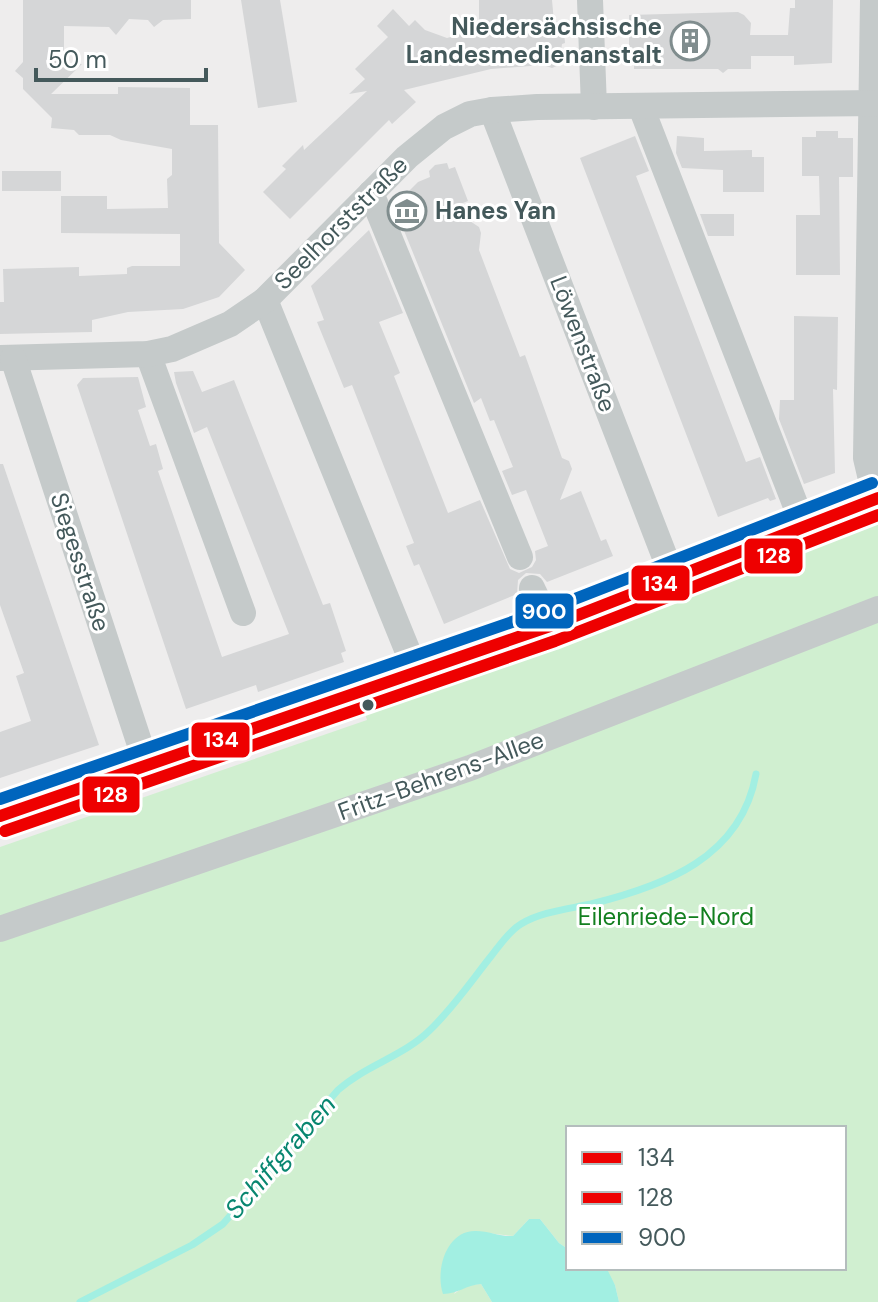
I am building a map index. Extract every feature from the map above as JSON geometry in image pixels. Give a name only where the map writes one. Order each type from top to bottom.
[{"type":"street","points":[[590,0],[594,107]]},
{"type":"street","points":[[0,816],[417,674],[877,502],[866,458],[875,103],[873,0]]},
{"type":"street","name":"Seelhorststraße","points":[[7,358],[148,354],[172,349],[230,324],[265,300],[407,157],[444,127],[470,114],[492,110],[594,107],[875,103]]},
{"type":"street","points":[[641,107],[804,527]]},
{"type":"street","name":"Löwenstraße","points":[[492,110],[673,578]]},
{"type":"street","points":[[371,193],[520,557]]},
{"type":"street","points":[[265,300],[417,674]]},
{"type":"street","points":[[148,354],[243,613]]},
{"type":"street","name":"Siegesstraße","points":[[7,358],[147,766]]},
{"type":"street","points":[[532,588],[550,626]]},
{"type":"street","name":"Fritz-Behrens-Allee","points":[[0,929],[470,768],[878,609]]},
{"type":"green space","name":"Eilenriede-Nord","points":[[878,498],[878,1302],[619,1302],[615,1285],[605,1270],[846,1270],[846,1126],[566,1126],[566,1248],[540,1219],[529,1219],[513,1236],[488,1233],[454,1294],[466,1285],[481,1284],[492,1302],[0,1302],[0,847],[367,720],[359,694]]},
{"type":"shaded area","points":[[529,1219],[540,1219],[566,1248],[566,1270],[608,1270],[619,1302],[492,1302],[481,1284],[443,1294],[442,1264],[450,1244],[457,1237],[476,1231],[513,1236]]},
{"type":"building","points":[[23,0],[191,0],[191,19],[163,20],[154,27],[148,20],[129,19],[116,35],[109,27],[64,26],[64,64],[82,64],[51,94],[118,94],[118,87],[190,88],[190,125],[218,125],[219,243],[245,270],[219,297],[183,309],[128,312],[92,320],[92,332],[0,334],[0,302],[4,302],[3,269],[79,267],[79,276],[127,274],[127,268],[132,266],[180,266],[180,234],[61,233],[61,196],[107,196],[107,209],[168,208],[167,179],[172,175],[172,149],[121,140],[110,135],[79,135],[74,130],[51,128],[52,118],[23,89],[23,78],[15,71],[23,62]]},
{"type":"building","points":[[241,0],[280,0],[297,102],[258,108]]},
{"type":"building","points":[[479,0],[552,0],[554,22],[563,21],[565,43],[562,44],[559,65],[552,68],[543,65],[491,69],[404,90],[416,102],[392,124],[389,120],[290,219],[263,192],[286,169],[282,166],[303,145],[304,150],[367,91],[349,94],[365,79],[355,69],[388,37],[377,26],[393,9],[409,26],[415,20],[425,30],[447,38],[479,29]]},
{"type":"building","points":[[795,0],[833,0],[832,63],[794,65],[794,56],[751,56],[751,69],[728,69],[723,73],[718,69],[634,69],[634,50],[629,50],[629,15],[738,12],[751,23],[750,35],[788,35],[790,8],[795,8]]},
{"type":"building","points":[[816,131],[838,131],[838,138],[853,138],[853,177],[839,177],[840,275],[796,275],[796,215],[820,215],[819,176],[802,176],[802,137],[816,137]]},
{"type":"building","points":[[635,136],[649,171],[636,176],[746,462],[760,457],[776,499],[770,501],[768,498],[718,517],[580,158]]},
{"type":"building","points":[[677,136],[704,138],[704,151],[752,150],[752,157],[764,157],[764,192],[723,192],[723,170],[682,168],[676,153]]},
{"type":"building","points":[[447,163],[449,169],[455,167],[468,201],[450,208],[479,227],[479,250],[495,292],[520,357],[525,355],[562,458],[569,461],[572,469],[560,500],[581,491],[601,541],[606,539],[613,556],[547,582],[540,574],[526,573],[518,580],[517,594],[444,624],[419,564],[414,566],[406,546],[414,543],[352,385],[344,388],[317,322],[324,320],[311,286],[369,230],[403,313],[379,322],[400,373],[394,376],[448,513],[480,500],[510,569],[519,573],[532,567],[536,560],[535,551],[548,546],[526,490],[512,495],[502,471],[513,467],[494,420],[490,421],[481,398],[474,403],[394,206],[418,182],[430,177],[429,171],[435,165]]},
{"type":"building","points":[[2,171],[61,171],[61,191],[2,191]]},
{"type":"building","points":[[700,214],[734,214],[734,236],[708,236]]},
{"type":"building","points":[[794,316],[838,317],[837,390],[833,389],[835,473],[804,484],[779,419],[780,400],[794,400]]},
{"type":"building","points":[[193,371],[202,392],[234,380],[323,605],[330,603],[346,651],[341,653],[344,662],[258,692],[256,685],[186,709],[77,385],[83,378],[138,377],[146,407],[138,410],[150,446],[156,444],[163,469],[158,471],[222,657],[289,634],[207,427],[194,433],[174,372]]},
{"type":"building","points":[[0,464],[3,464],[99,745],[0,778],[0,732],[31,721],[16,676],[24,673],[0,605]]},
{"type":"waterway","name":"Schiffgraben","points":[[80,1302],[192,1245],[223,1224],[338,1090],[409,1047],[430,1030],[517,927],[545,914],[645,888],[695,864],[734,827],[748,803],[756,774]]},
{"type":"transit line","name":"900","points":[[0,799],[544,611],[872,483]]},
{"type":"transit line","name":"134","points":[[0,816],[550,626],[878,498]]},
{"type":"transit line","name":"128","points":[[5,831],[555,641],[878,515]]},
{"type":"place","name":"Niedersächsische Landesmedienanstalt","points":[[690,41]]},
{"type":"place","name":"Hanes Yan","points":[[407,211]]}]
